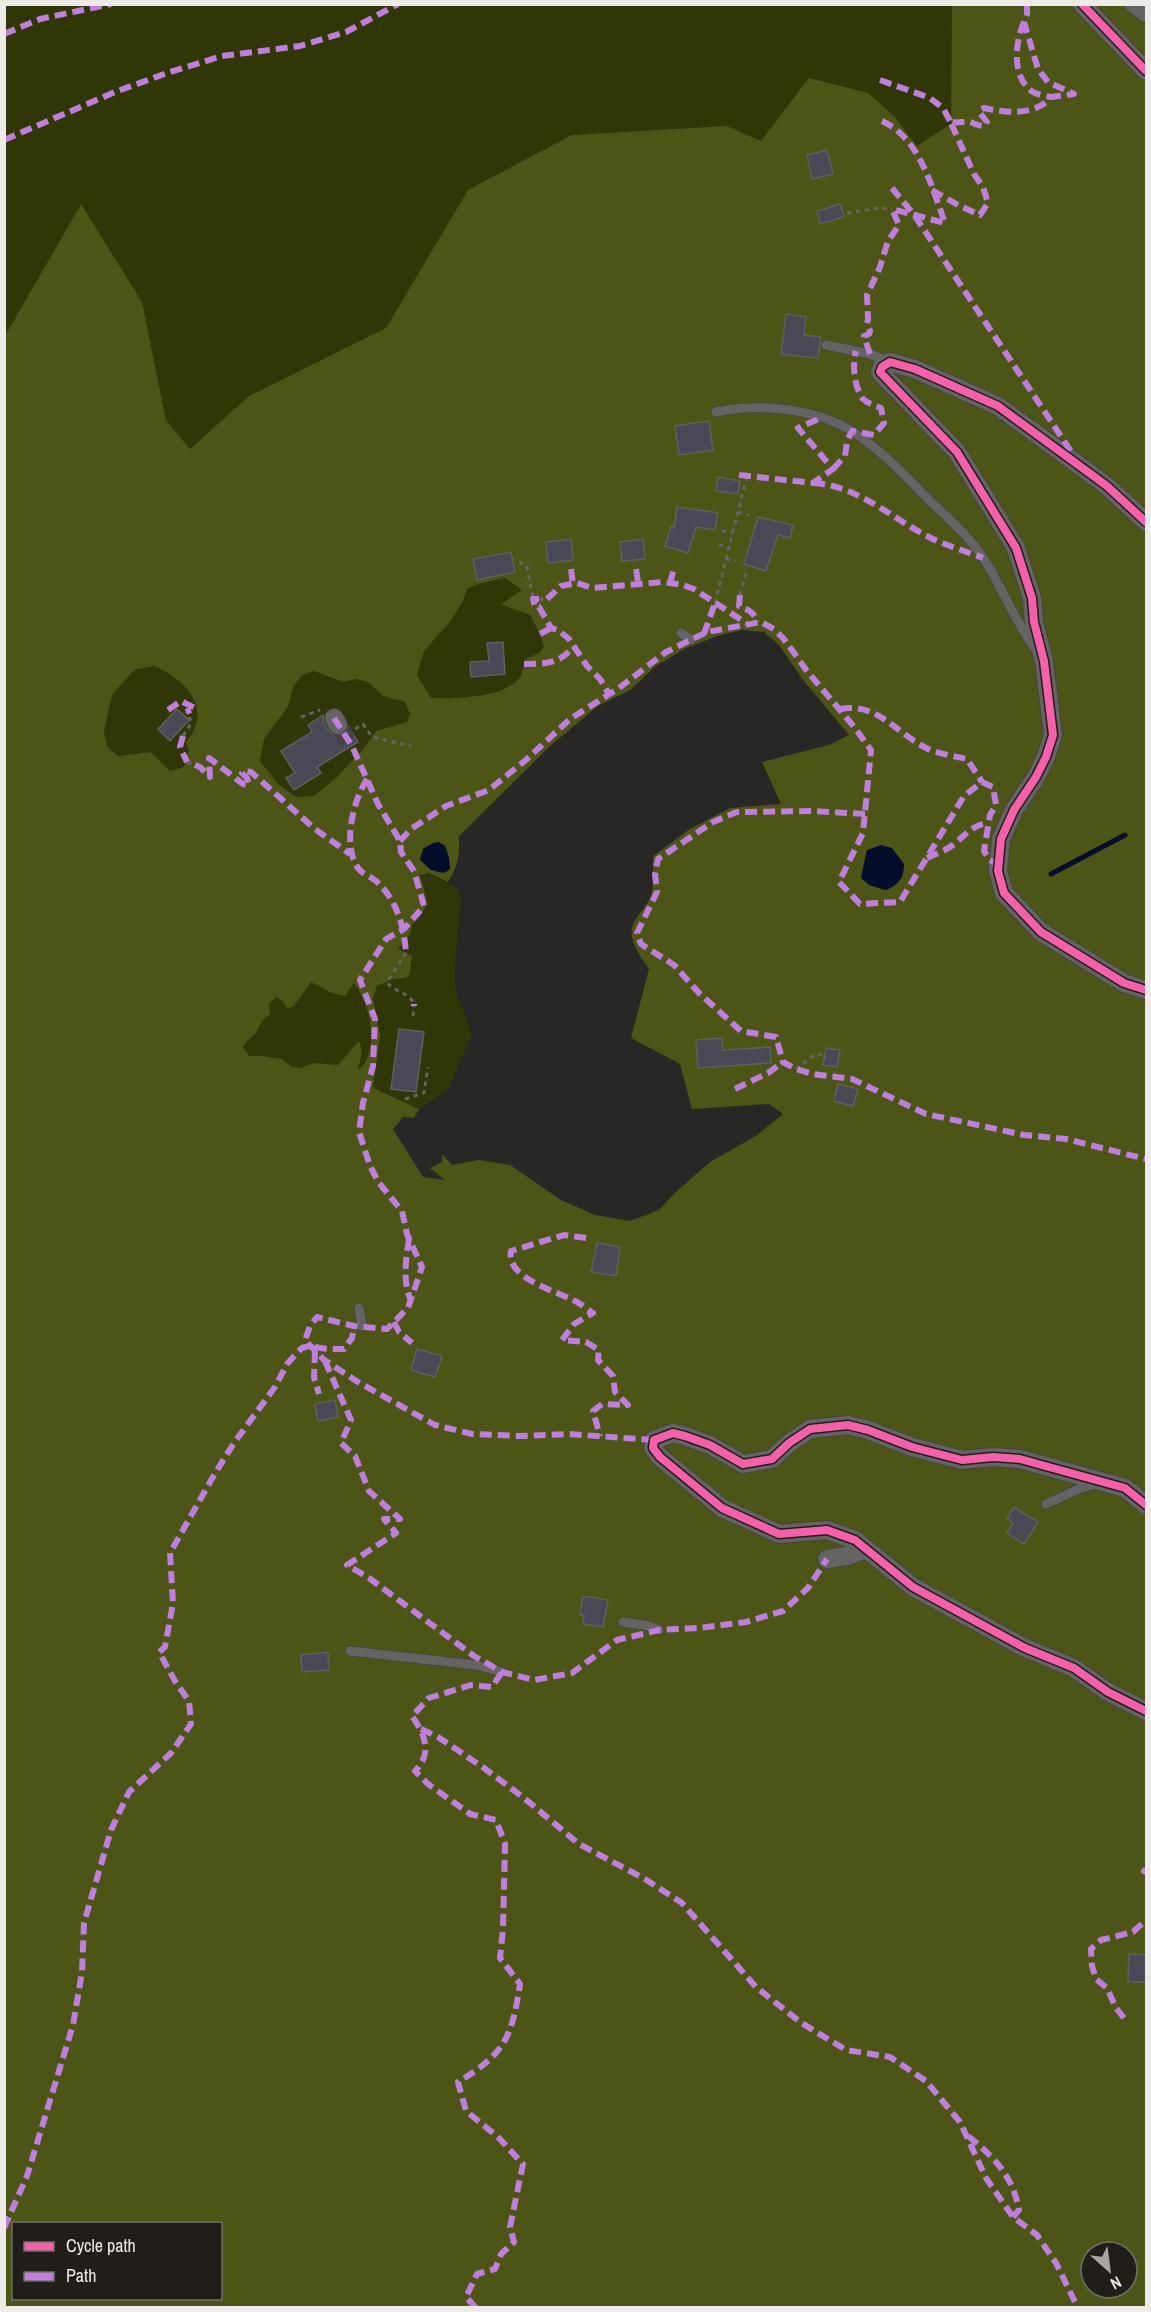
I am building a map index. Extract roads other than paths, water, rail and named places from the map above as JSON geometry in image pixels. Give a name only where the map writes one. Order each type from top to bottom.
[{"type":"street","points":[[1082,4],[1146,71]]},
{"type":"street","points":[[1134,4],[1146,13]]},
{"type":"street","points":[[1146,522],[1107,486],[998,406],[915,369],[890,362],[882,367],[880,372],[957,452],[1016,548],[1032,598],[1034,622],[1044,661],[1053,735],[1046,757],[1014,810],[1001,839],[998,871],[1004,893],[1041,932],[1124,983],[1146,990]]},
{"type":"street","points":[[1146,1505],[1125,1488],[1020,1459],[993,1457],[962,1460],[912,1448],[868,1430],[848,1425],[810,1430],[789,1443],[772,1459],[743,1464],[710,1445],[673,1433],[654,1440],[653,1448],[660,1457],[722,1508],[779,1534],[827,1530],[855,1540],[913,1587],[1025,1648],[1074,1668],[1108,1692],[1146,1711]]},
{"type":"street","points":[[827,1559],[847,1556],[866,1549]]},
{"type":"lane","points":[[826,345],[870,354],[890,362]]},
{"type":"lane","points":[[716,412],[733,409],[793,410],[852,431],[881,453],[918,488],[984,558],[1013,615],[1044,661]]},
{"type":"lane","points":[[681,633],[691,639]]},
{"type":"lane","points":[[358,1308],[362,1326]]},
{"type":"lane","points":[[1046,1504],[1081,1488],[1104,1483]]},
{"type":"lane","points":[[623,1622],[659,1630]]},
{"type":"lane","points":[[350,1651],[476,1665],[502,1672]]},
{"type":"water","points":[[439,842],[445,846],[449,858],[450,869],[444,873],[431,870],[420,860],[426,847]]},
{"type":"water","points":[[881,845],[892,848],[904,864],[900,880],[886,890],[869,885],[861,878],[867,850]]},
{"type":"waterway","points":[[1051,874],[1125,835]]},
{"type":"tunnel","points":[[338,725],[352,746]]}]
